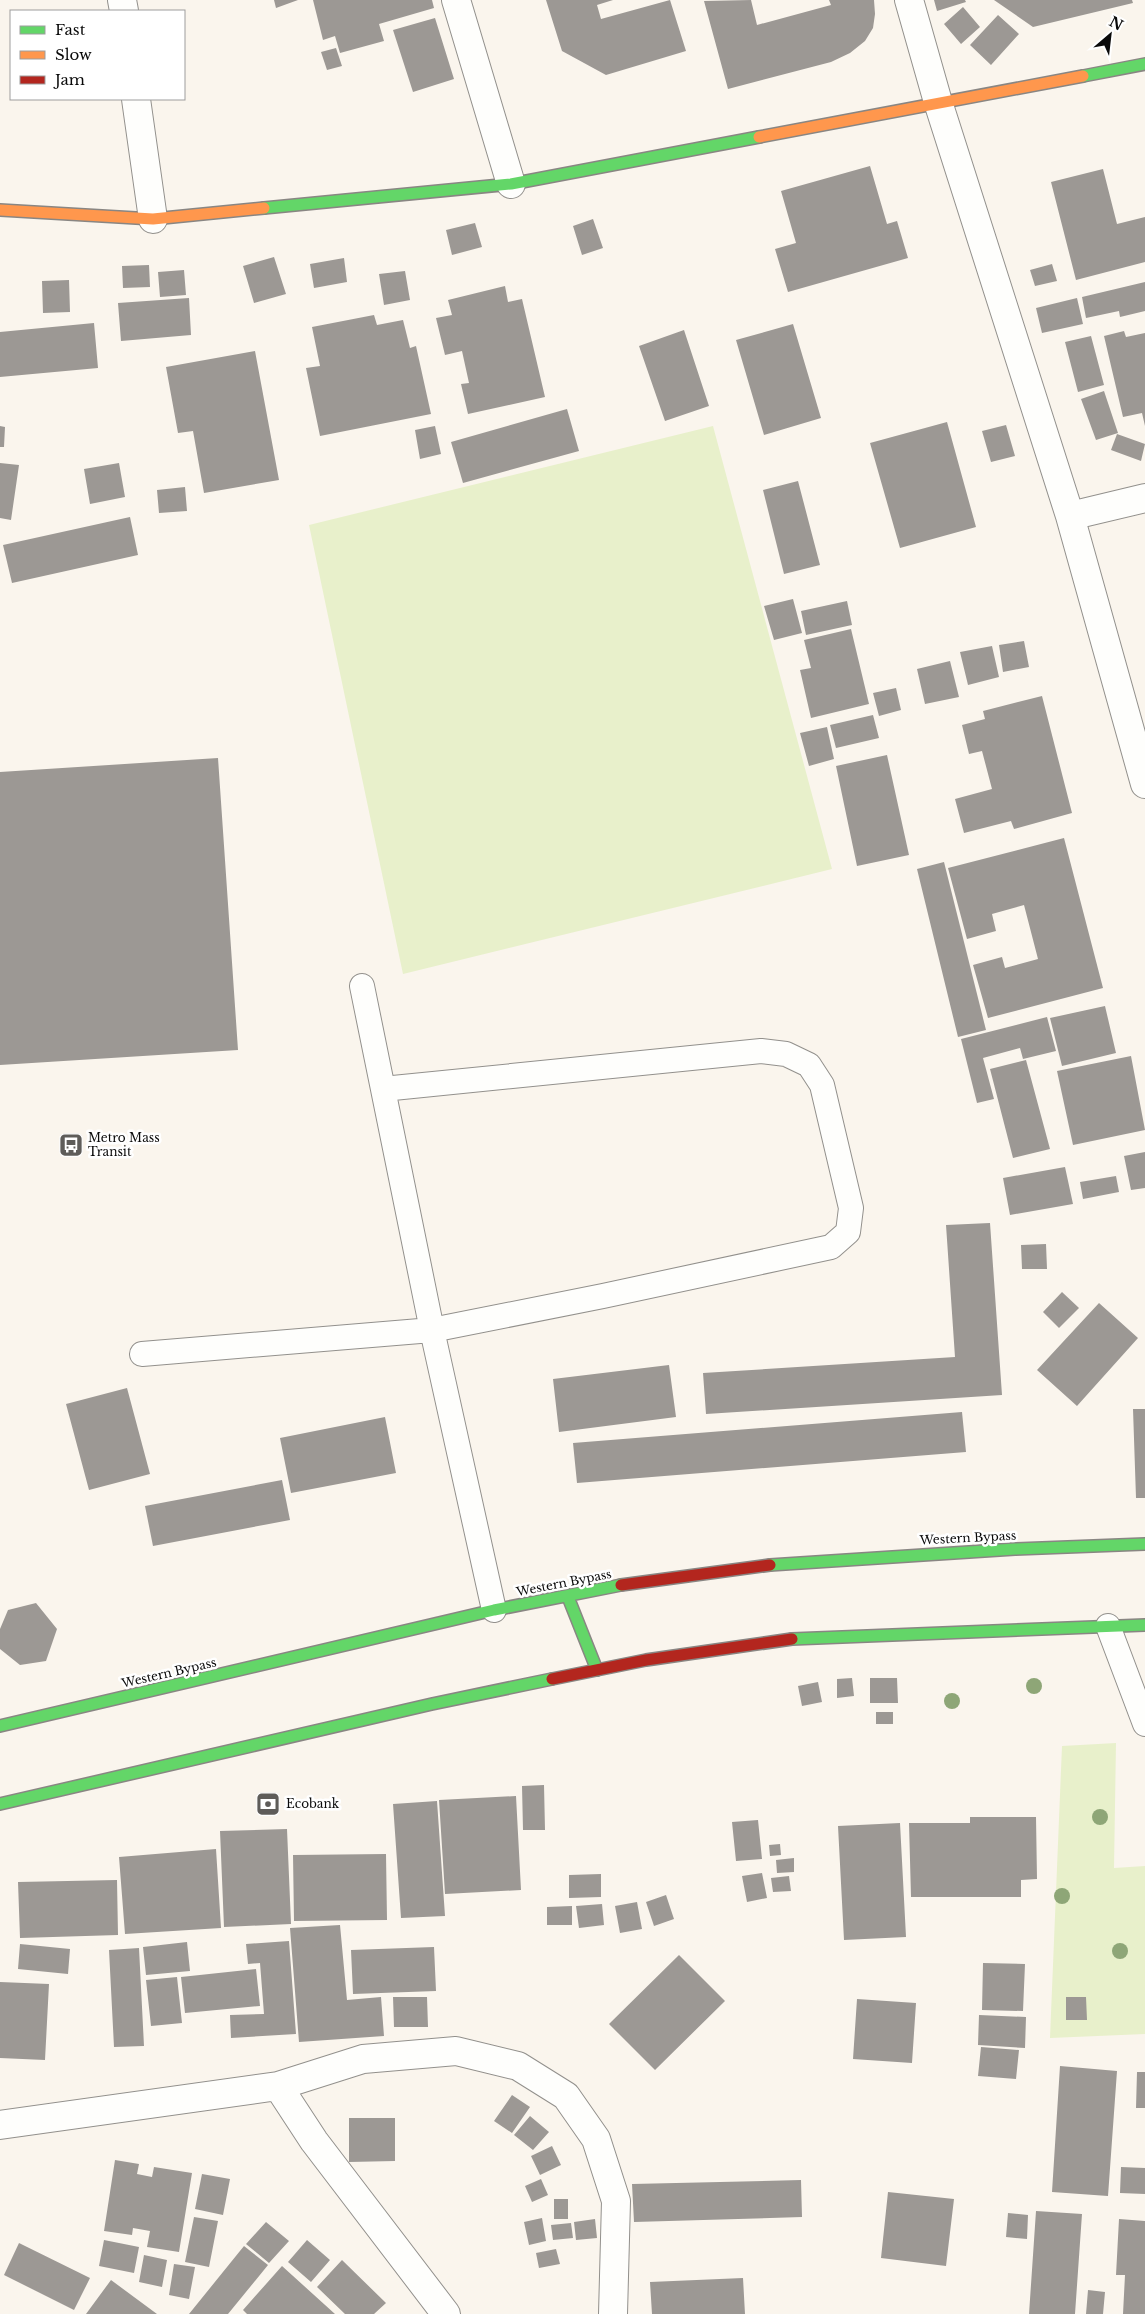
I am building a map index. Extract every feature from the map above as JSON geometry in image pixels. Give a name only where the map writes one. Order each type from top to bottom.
[{"type":"main road","points":[[0,210],[152,219],[511,184],[1145,64]]},
{"type":"main road","name":"Western Bypass","points":[[0,1726],[494,1610],[568,1597],[626,1584],[777,1564],[1015,1549],[1145,1544]]},
{"type":"main road","points":[[568,1597],[597,1670]]},
{"type":"main road","points":[[0,1804],[432,1704],[646,1660],[787,1639],[1145,1625]]},
{"type":"street","points":[[456,0],[511,184]]},
{"type":"street","points":[[909,0],[938,102],[1070,516],[1145,784]]},
{"type":"street","points":[[136,100],[152,219]]},
{"type":"street","points":[[1070,516],[1145,498]]},
{"type":"street","points":[[0,2125],[278,2086],[363,2059],[456,2051],[518,2066],[566,2096],[596,2139],[616,2201],[613,2314]]},
{"type":"street","points":[[278,2086],[314,2141],[446,2314]]},
{"type":"lane","points":[[362,986],[432,1330],[494,1610]]},
{"type":"lane","points":[[142,1354],[432,1330],[603,1296],[831,1247],[848,1232],[851,1208],[822,1085],[809,1065],[786,1054],[761,1051],[383,1089]]},
{"type":"lane","points":[[1108,1626],[1145,1724]]},
{"type":"green space","points":[[713,426],[832,869],[403,974],[309,525]]},
{"type":"green space","points":[[1116,1743],[1114,1868],[1145,1866],[1145,2034],[1050,2038],[1062,1746]]},
{"type":"building","points":[[274,0],[298,0],[276,8]]},
{"type":"building","points":[[313,0],[432,0],[434,8],[379,24],[384,41],[340,53],[335,36],[323,40]]},
{"type":"building","points":[[546,0],[613,0],[597,5],[601,19],[670,0],[686,51],[606,75],[562,51]]},
{"type":"building","points":[[751,0],[757,25],[831,5],[829,0],[874,0],[873,28],[865,41],[850,53],[831,62],[728,89],[704,1]]},
{"type":"building","points":[[934,0],[965,0],[966,2],[937,11]]},
{"type":"building","points":[[994,0],[1132,0],[1133,3],[1033,27]]},
{"type":"building","points":[[963,7],[980,27],[961,44],[944,24]]},
{"type":"building","points":[[998,15],[1019,34],[991,65],[970,45]]},
{"type":"building","points":[[435,18],[454,79],[413,92],[393,30]]},
{"type":"building","points":[[336,48],[342,66],[327,70],[321,52]]},
{"type":"building","points":[[870,166],[887,224],[897,221],[908,258],[788,292],[775,249],[796,243],[781,191]]},
{"type":"building","points":[[1103,169],[1117,224],[1145,217],[1145,262],[1076,280],[1051,182]]},
{"type":"building","points":[[593,219],[603,248],[582,255],[573,226]]},
{"type":"building","points":[[475,223],[482,247],[452,255],[446,230]]},
{"type":"building","points":[[274,257],[286,294],[254,303],[243,266]]},
{"type":"building","points":[[344,258],[347,282],[314,288],[310,264]]},
{"type":"building","points":[[1052,264],[1057,281],[1035,286],[1030,270]]},
{"type":"building","points":[[149,265],[150,287],[123,288],[122,266]]},
{"type":"building","points":[[184,270],[186,295],[160,297],[158,272]]},
{"type":"building","points":[[405,271],[410,300],[384,305],[379,274]]},
{"type":"building","points":[[69,280],[70,312],[43,313],[42,281]]},
{"type":"building","points":[[1145,282],[1145,311],[1120,317],[1119,311],[1086,318],[1082,297]]},
{"type":"building","points":[[505,286],[508,302],[522,299],[545,397],[468,414],[461,384],[469,383],[462,351],[445,355],[436,318],[452,315],[448,300]]},
{"type":"building","points":[[189,298],[191,335],[121,341],[118,303]]},
{"type":"building","points":[[1077,298],[1083,324],[1042,333],[1036,308]]},
{"type":"building","points":[[374,315],[377,325],[403,320],[410,348],[416,346],[431,414],[320,436],[306,368],[320,366],[312,327]]},
{"type":"building","points":[[94,323],[98,368],[0,377],[0,332]]},
{"type":"building","points":[[793,324],[821,418],[764,435],[736,340]]},
{"type":"building","points":[[684,330],[709,406],[665,421],[639,346]]},
{"type":"building","points":[[1124,331],[1126,337],[1145,333],[1145,426],[1142,413],[1123,417],[1104,336]]},
{"type":"building","points":[[1091,336],[1104,385],[1078,392],[1065,342]]},
{"type":"building","points":[[255,351],[279,480],[204,493],[193,431],[178,433],[166,367]]},
{"type":"building","points":[[1104,391],[1118,433],[1096,440],[1081,399]]},
{"type":"building","points":[[567,409],[579,451],[463,483],[451,442]]},
{"type":"building","points":[[947,422],[976,527],[900,548],[870,443]]},
{"type":"building","points":[[1006,425],[1015,456],[991,462],[982,431]]},
{"type":"building","points":[[0,426],[5,427],[4,447],[0,447]]},
{"type":"building","points":[[435,426],[441,454],[420,459],[415,430]]},
{"type":"building","points":[[1117,434],[1145,444],[1141,461],[1111,450]]},
{"type":"building","points":[[0,463],[19,465],[11,520],[0,518]]},
{"type":"building","points":[[119,463],[125,497],[90,504],[84,469]]},
{"type":"building","points":[[798,481],[820,565],[784,574],[763,490]]},
{"type":"building","points":[[185,487],[187,511],[159,513],[157,490]]},
{"type":"building","points":[[130,517],[138,555],[12,583],[3,545]]},
{"type":"building","points":[[793,599],[802,633],[774,640],[764,606]]},
{"type":"building","points":[[847,601],[852,625],[806,635],[801,611]]},
{"type":"building","points":[[851,629],[869,704],[811,718],[800,670],[811,668],[804,640]]},
{"type":"building","points":[[1024,641],[1029,667],[1003,672],[999,645]]},
{"type":"building","points":[[992,646],[999,677],[968,685],[960,652]]},
{"type":"building","points":[[950,661],[959,697],[925,704],[917,669]]},
{"type":"building","points":[[896,688],[901,710],[879,716],[873,693]]},
{"type":"building","points":[[1042,696],[1072,813],[1014,829],[1011,821],[964,833],[955,799],[992,789],[982,751],[969,754],[962,725],[985,719],[983,711]]},
{"type":"building","points":[[873,715],[879,738],[836,748],[830,725]]},
{"type":"building","points":[[827,727],[834,759],[809,766],[800,733]]},
{"type":"building","points":[[887,755],[909,855],[857,866],[836,766]]},
{"type":"building","points":[[218,758],[238,1050],[0,1065],[0,772]]},
{"type":"building","points":[[1064,838],[1103,988],[988,1018],[973,965],[1002,957],[1005,968],[1038,959],[1024,905],[992,914],[996,931],[967,939],[948,868]]},
{"type":"building","points":[[944,862],[986,1030],[958,1037],[917,869]]},
{"type":"building","points":[[1105,1006],[1116,1053],[1062,1066],[1050,1018]]},
{"type":"building","points":[[1047,1017],[1056,1051],[1023,1059],[1020,1048],[983,1058],[994,1099],[977,1103],[961,1039]]},
{"type":"building","points":[[1131,1056],[1145,1130],[1073,1145],[1057,1071]]},
{"type":"building","points":[[1026,1060],[1050,1149],[1013,1158],[990,1069]]},
{"type":"building","points":[[1145,1152],[1145,1188],[1131,1190],[1124,1156]]},
{"type":"building","points":[[1065,1167],[1073,1204],[1010,1215],[1003,1178]]},
{"type":"building","points":[[1116,1176],[1119,1192],[1083,1199],[1080,1182]]},
{"type":"building","points":[[990,1223],[1002,1395],[706,1414],[703,1373],[955,1357],[946,1225]]},
{"type":"building","points":[[1046,1244],[1047,1269],[1022,1269],[1021,1245]]},
{"type":"building","points":[[1062,1292],[1079,1308],[1059,1328],[1043,1312]]},
{"type":"building","points":[[1099,1303],[1138,1338],[1077,1406],[1037,1370]]},
{"type":"building","points":[[669,1365],[676,1417],[559,1432],[553,1379]]},
{"type":"building","points":[[127,1388],[150,1474],[89,1490],[66,1404]]},
{"type":"building","points":[[1133,1409],[1145,1409],[1145,1498],[1136,1498]]},
{"type":"building","points":[[962,1412],[966,1452],[577,1483],[573,1443]]},
{"type":"building","points":[[385,1417],[396,1473],[291,1493],[280,1438]]},
{"type":"building","points":[[282,1480],[290,1520],[153,1546],[145,1506]]},
{"type":"building","points":[[36,1603],[57,1629],[46,1661],[20,1665],[0,1649],[0,1629],[8,1610]]},
{"type":"building","points":[[852,1678],[854,1696],[837,1698],[837,1679]]},
{"type":"building","points":[[870,1678],[897,1678],[898,1703],[870,1703]]},
{"type":"building","points":[[818,1682],[822,1702],[802,1706],[798,1686]]},
{"type":"building","points":[[876,1712],[893,1712],[893,1724],[876,1724]]},
{"type":"building","points":[[544,1785],[545,1830],[523,1830],[522,1786]]},
{"type":"building","points":[[516,1796],[521,1890],[445,1894],[439,1800]]},
{"type":"building","points":[[437,1801],[445,1916],[401,1918],[393,1804]]},
{"type":"building","points":[[970,1817],[1036,1817],[1037,1879],[1021,1880],[1021,1897],[911,1897],[909,1823],[970,1823]]},
{"type":"building","points":[[758,1820],[762,1859],[736,1861],[732,1822]]},
{"type":"building","points":[[900,1823],[906,1937],[844,1940],[838,1826]]},
{"type":"building","points":[[287,1829],[291,1924],[224,1927],[220,1831]]},
{"type":"building","points":[[780,1844],[781,1855],[770,1856],[769,1845]]},
{"type":"building","points":[[216,1849],[221,1928],[125,1934],[119,1857]]},
{"type":"building","points":[[386,1854],[387,1920],[294,1921],[293,1855]]},
{"type":"building","points":[[794,1858],[794,1872],[777,1873],[776,1860]]},
{"type":"building","points":[[762,1873],[767,1898],[747,1902],[742,1876]]},
{"type":"building","points":[[601,1874],[601,1897],[569,1898],[569,1875]]},
{"type":"building","points":[[789,1876],[791,1891],[773,1892],[771,1878]]},
{"type":"building","points":[[117,1880],[118,1935],[20,1938],[18,1882]]},
{"type":"building","points":[[666,1895],[674,1919],[654,1926],[646,1902]]},
{"type":"building","points":[[637,1902],[642,1929],[620,1933],[615,1906]]},
{"type":"building","points":[[602,1904],[604,1925],[579,1928],[576,1906]]},
{"type":"building","points":[[572,1906],[572,1925],[547,1925],[547,1907]]},
{"type":"building","points":[[340,1925],[347,2000],[381,1997],[384,2036],[299,2042],[290,1928]]},
{"type":"building","points":[[289,1941],[296,2034],[231,2038],[230,2015],[264,2014],[260,1963],[248,1964],[246,1944]]},
{"type":"building","points":[[187,1942],[190,1971],[146,1975],[143,1947]]},
{"type":"building","points":[[20,1944],[70,1949],[68,1974],[18,1969]]},
{"type":"building","points":[[434,1947],[436,1991],[353,1994],[351,1950]]},
{"type":"building","points":[[139,1948],[144,2046],[114,2047],[109,1950]]},
{"type":"building","points":[[679,1955],[725,2001],[655,2070],[609,2024]]},
{"type":"building","points":[[983,1963],[1025,1964],[1023,2011],[982,2010]]},
{"type":"building","points":[[256,1969],[260,2006],[185,2013],[181,1977]]},
{"type":"building","points":[[177,1977],[182,2023],[151,2026],[146,1980]]},
{"type":"building","points":[[0,1982],[49,1984],[45,2060],[0,2058]]},
{"type":"building","points":[[393,1997],[427,1997],[428,2027],[394,2027]]},
{"type":"building","points":[[1066,1997],[1086,1997],[1087,2020],[1066,2020]]},
{"type":"building","points":[[857,1999],[916,2003],[912,2063],[853,2059]]},
{"type":"building","points":[[979,2015],[1026,2017],[1025,2048],[978,2045]]},
{"type":"building","points":[[981,2047],[1019,2050],[1016,2079],[978,2076]]},
{"type":"building","points":[[1060,2066],[1117,2071],[1108,2196],[1052,2192]]},
{"type":"building","points":[[1137,2072],[1145,2072],[1145,2108],[1136,2108]]},
{"type":"building","points":[[512,2095],[530,2107],[512,2133],[494,2121]]},
{"type":"building","points":[[530,2116],[549,2132],[533,2150],[514,2135]]},
{"type":"building","points":[[349,2118],[395,2118],[395,2161],[349,2162]]},
{"type":"building","points":[[552,2146],[561,2165],[540,2175],[531,2156]]},
{"type":"building","points":[[115,2160],[139,2164],[137,2174],[152,2177],[154,2167],[192,2173],[179,2252],[147,2247],[150,2231],[133,2228],[132,2235],[104,2231]]},
{"type":"building","points":[[1121,2167],[1145,2168],[1145,2194],[1120,2193]]},
{"type":"building","points":[[202,2174],[230,2179],[223,2215],[195,2209]]},
{"type":"building","points":[[541,2179],[548,2195],[532,2202],[525,2186]]},
{"type":"building","points":[[801,2180],[802,2217],[634,2222],[632,2184]]},
{"type":"building","points":[[888,2192],[954,2199],[946,2266],[881,2258]]},
{"type":"building","points":[[554,2199],[568,2199],[568,2219],[554,2219]]},
{"type":"building","points":[[1036,2211],[1082,2214],[1075,2314],[1029,2314]]},
{"type":"building","points":[[1008,2213],[1028,2215],[1027,2239],[1006,2237]]},
{"type":"building","points":[[194,2217],[218,2221],[209,2267],[185,2262]]},
{"type":"building","points":[[542,2218],[546,2241],[529,2245],[524,2222]]},
{"type":"building","points":[[595,2219],[597,2238],[576,2240],[574,2222]]},
{"type":"building","points":[[1119,2219],[1145,2221],[1145,2314],[1123,2314],[1125,2275],[1116,2275]]},
{"type":"building","points":[[266,2222],[289,2241],[269,2263],[246,2244]]},
{"type":"building","points":[[571,2223],[573,2238],[553,2240],[551,2225]]},
{"type":"building","points":[[104,2240],[139,2247],[134,2273],[99,2266]]},
{"type":"building","points":[[307,2240],[330,2260],[311,2282],[288,2262]]},
{"type":"building","points":[[19,2243],[90,2278],[74,2310],[4,2275]]},
{"type":"building","points":[[244,2246],[268,2265],[228,2314],[189,2314]]},
{"type":"building","points":[[556,2249],[560,2264],[539,2268],[536,2253]]},
{"type":"building","points":[[144,2255],[167,2260],[162,2287],[139,2282]]},
{"type":"building","points":[[342,2260],[386,2303],[374,2314],[345,2314],[317,2287]]},
{"type":"building","points":[[174,2264],[195,2267],[189,2299],[169,2295]]},
{"type":"building","points":[[282,2266],[335,2314],[247,2314],[243,2310]]},
{"type":"building","points":[[743,2278],[745,2314],[652,2314],[650,2282]]},
{"type":"building","points":[[111,2280],[157,2314],[86,2314]]},
{"type":"building","points":[[1088,2290],[1105,2292],[1103,2314],[1086,2314]]},
{"type":"traffic: fast","points":[[1083,76],[1145,64]]},
{"type":"traffic: fast","points":[[264,208],[511,184],[759,137]]},
{"type":"traffic: fast","points":[[770,1565],[1015,1549],[1145,1544]]},
{"type":"traffic: fast","points":[[0,1726],[494,1610],[621,1585]]},
{"type":"traffic: fast","points":[[568,1597],[597,1670]]},
{"type":"traffic: fast","points":[[792,1639],[1145,1625]]},
{"type":"traffic: fast","points":[[0,1804],[432,1704],[552,1679]]},
{"type":"traffic: slow","points":[[759,137],[1083,76]]},
{"type":"traffic: slow","points":[[0,210],[153,219],[264,208]]},
{"type":"traffic: jam","points":[[621,1585],[770,1565]]},
{"type":"traffic: jam","points":[[552,1679],[646,1660],[792,1639]]},
{"type":"place","name":"Metro Mass Transit","points":[[71,1145]]},
{"type":"place","name":"Ecobank","points":[[268,1804]]}]
